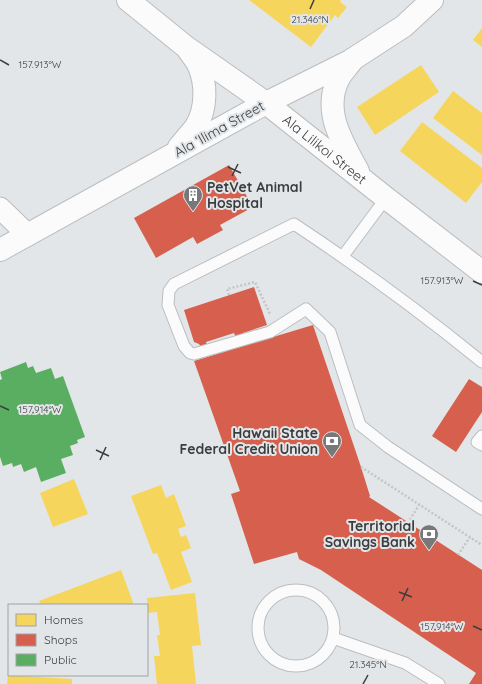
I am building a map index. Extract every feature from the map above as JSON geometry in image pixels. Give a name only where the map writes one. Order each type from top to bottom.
[{"type":"street","name":"Ala Lilikoi Street","points":[[128,0],[186,47],[266,103],[482,272]]},
{"type":"street","name":"Ala ʻIlima Street","points":[[0,250],[266,103],[355,58],[404,26],[432,0]]},
{"type":"street","points":[[172,156],[196,127],[202,113],[204,103],[203,84],[198,63],[186,47]]},
{"type":"street","points":[[355,58],[340,77],[333,94],[331,106],[335,123],[344,146],[363,179]]},
{"type":"street","points":[[0,208],[28,235]]},
{"type":"lane","points":[[343,256],[386,198]]},
{"type":"lane","points":[[482,362],[343,256],[294,224],[174,284],[169,291],[168,305],[184,346],[190,353],[194,354],[270,332],[306,309],[330,332],[360,426],[388,447],[482,509]]},
{"type":"lane","points":[[482,436],[477,442],[482,445]]},
{"type":"lane","points":[[301,590],[314,594],[324,602],[331,612],[334,625],[333,638],[328,649],[320,658],[309,664],[297,667],[285,665],[274,659],[265,650],[260,639],[258,627],[261,615],[267,604],[277,595],[289,591],[301,590]]},
{"type":"lane","points":[[333,638],[405,663],[439,684]]},
{"type":"path","points":[[229,295],[227,289],[254,282],[271,316],[285,308],[291,319]]},
{"type":"path","points":[[361,467],[482,545]]},
{"type":"path","points":[[408,522],[419,505]]},
{"type":"path","points":[[458,555],[470,537]]},
{"type":"building: Homes","points":[[249,0],[341,0],[340,2],[347,7],[338,18],[335,15],[311,47]]},
{"type":"building: Homes","points":[[482,28],[482,47],[473,40]]},
{"type":"building: Homes","points":[[421,65],[439,92],[375,135],[357,107]]},
{"type":"building: Homes","points":[[453,91],[482,113],[482,155],[433,118]]},
{"type":"building: Homes","points":[[422,122],[482,168],[482,182],[466,203],[400,151]]},
{"type":"building: Homes","points":[[74,479],[88,514],[53,527],[40,493]]},
{"type":"building: Homes","points":[[161,485],[166,498],[174,494],[186,526],[178,529],[181,537],[186,535],[191,548],[181,552],[192,582],[171,590],[157,553],[153,554],[131,496]]},
{"type":"building: Homes","points":[[121,570],[134,604],[40,604],[39,601]]},
{"type":"building: Homes","points":[[195,593],[201,645],[192,646],[196,684],[157,684],[154,656],[160,656],[157,635],[160,635],[157,612],[148,613],[147,598]]},
{"type":"building: Homes","points":[[8,675],[72,679],[72,684],[7,684]]},
{"type":"building: Shops","name":"PetVet Animal Hospital","points":[[229,165],[253,207],[220,225],[223,230],[197,244],[193,237],[156,258],[134,218]]},
{"type":"building: Shops","points":[[254,287],[267,325],[243,333],[244,335],[236,338],[234,333],[206,342],[207,345],[201,347],[199,344],[194,342],[184,310]]},
{"type":"building: Shops","points":[[313,325],[361,467],[370,496],[369,497],[482,570],[482,684],[469,684],[476,673],[321,570],[299,559],[297,552],[254,564],[231,494],[240,491],[194,361]]},
{"type":"building: Shops","points":[[469,379],[482,387],[482,412],[456,452],[432,436]]},
{"type":"building: Public","points":[[26,362],[28,368],[33,366],[36,373],[51,368],[55,379],[63,376],[85,437],[77,440],[78,443],[70,446],[73,455],[61,459],[66,473],[41,482],[36,467],[24,472],[21,464],[13,467],[12,463],[3,466],[0,457],[0,380],[2,379],[0,372]]},
{"type":"place","name":"PetVet Animal Hospital","points":[[193,212]]},
{"type":"place","name":"Hawaii State Federal Credit Union","points":[[332,458]]},
{"type":"place","name":"Territorial Savings Bank","points":[[429,551]]}]
